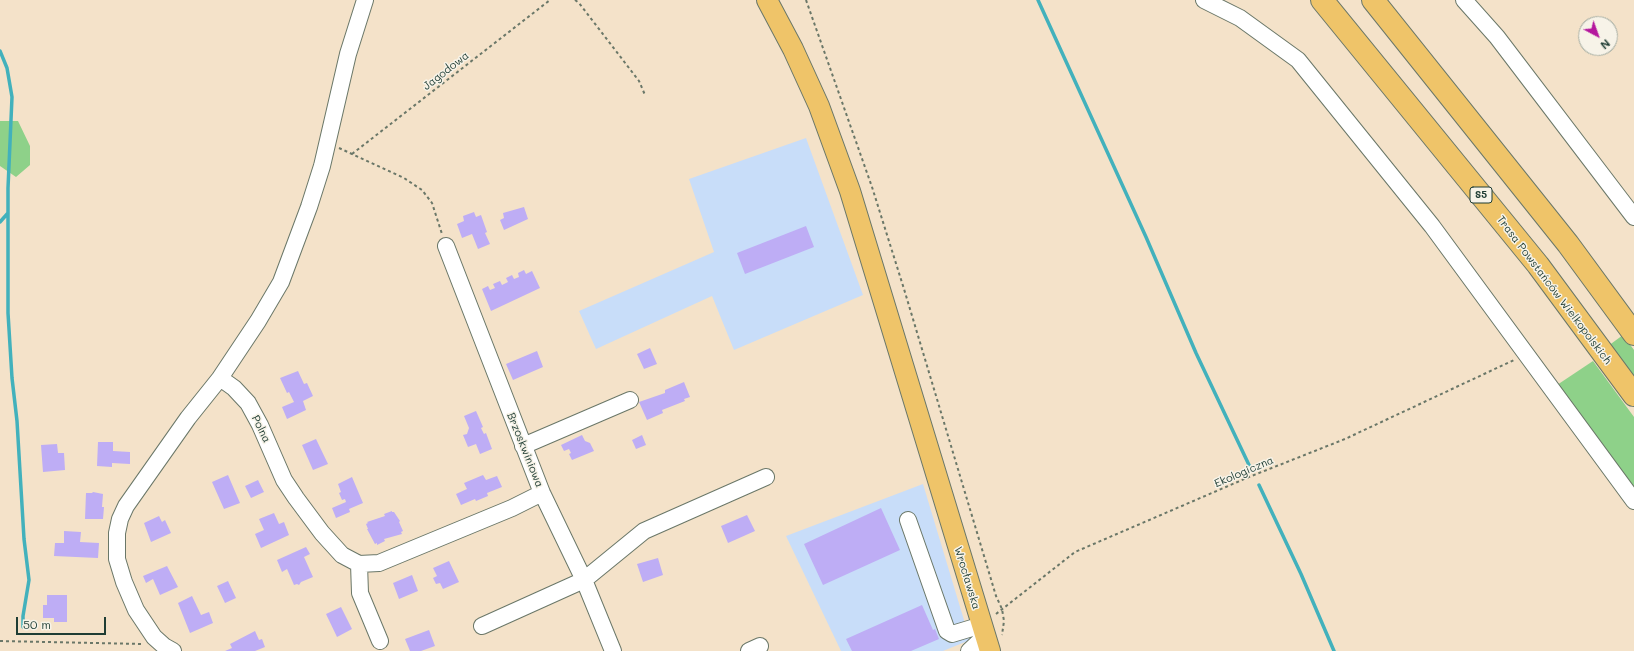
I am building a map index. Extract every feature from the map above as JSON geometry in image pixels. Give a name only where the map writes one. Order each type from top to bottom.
[{"type":"highway","name":"Trasa Powstańców Wielkopolskich","points":[[1322,0],[1538,265],[1634,395]]},
{"type":"highway","points":[[1373,0],[1568,244],[1634,334]]},
{"type":"main road","name":"Wrocławska","points":[[767,0],[793,49],[819,106],[840,163],[867,244],[945,504],[990,637]]},
{"type":"street","points":[[172,651],[154,637],[136,610],[120,571],[116,545],[120,520],[126,506],[138,487],[188,418],[220,378],[258,321],[281,282],[309,207],[322,166],[348,54],[365,0]]},
{"type":"street","points":[[1204,0],[1240,18],[1298,60],[1432,226],[1634,501]]},
{"type":"street","points":[[1464,0],[1497,37],[1634,217]]},
{"type":"street","name":"Brzoskwiniowa","points":[[446,246],[542,493],[584,580],[613,651]]},
{"type":"street","name":"Polna","points":[[220,378],[234,388],[248,403],[260,424],[284,480],[300,504],[322,533],[342,555],[358,564]]},
{"type":"street","points":[[523,446],[630,400]]},
{"type":"street","points":[[482,626],[584,580],[644,531],[766,477]]},
{"type":"street","points":[[380,641],[360,593],[358,564],[379,563],[512,508],[542,493]]},
{"type":"street","points":[[908,520],[947,631],[952,634],[990,637]]},
{"type":"street","points":[[969,651],[990,637]]},
{"type":"path","name":"Jagodowa","points":[[352,154],[550,0]]},
{"type":"path","points":[[575,0],[579,3],[639,81],[645,95]]},
{"type":"path","points":[[806,0],[872,187],[996,596],[1002,610],[1004,622],[990,637]]},
{"type":"path","points":[[327,143],[404,178],[422,190],[432,203],[446,246]]},
{"type":"path","name":"Ekologiczna","points":[[990,637],[989,621],[1075,552],[1249,477],[1345,439],[1509,364],[1525,353]]},
{"type":"path","points":[[0,641],[142,645],[154,637]]},
{"type":"shaded area","points":[[806,138],[863,295],[734,350],[712,296],[596,349],[579,311],[714,252],[689,179]]},
{"type":"shaded area","points":[[923,484],[970,640],[943,651],[841,651],[786,536]]},
{"type":"green space","points":[[0,121],[18,121],[30,146],[30,165],[16,177],[0,166]]},
{"type":"green space","points":[[1623,335],[1634,350],[1634,382],[1608,346]]},
{"type":"green space","points":[[1593,361],[1634,417],[1634,493],[1554,387]]},
{"type":"building","points":[[524,207],[528,219],[504,230],[500,220],[504,218],[503,213]]},
{"type":"building","points":[[474,212],[476,217],[481,215],[487,232],[485,233],[490,244],[478,249],[472,234],[462,238],[457,224],[464,221],[463,216]]},
{"type":"building","points":[[806,226],[814,247],[745,274],[737,253]]},
{"type":"building","points":[[524,270],[526,274],[532,271],[540,288],[491,311],[482,289],[488,286],[490,290],[495,288],[493,284],[500,281],[502,285],[508,282],[506,278],[512,275],[514,279],[519,277],[518,273]]},
{"type":"building","points":[[650,348],[657,364],[644,369],[637,354]]},
{"type":"building","points":[[537,351],[543,367],[513,380],[506,364]]},
{"type":"building","points":[[298,371],[304,384],[307,383],[313,396],[303,401],[306,410],[287,419],[282,407],[294,402],[289,392],[287,393],[280,378]]},
{"type":"building","points":[[684,382],[690,397],[684,399],[685,401],[662,410],[663,413],[647,420],[639,402],[665,393],[665,390]]},
{"type":"building","points":[[476,411],[483,427],[481,428],[484,434],[486,433],[492,449],[480,454],[476,444],[468,447],[463,435],[467,434],[469,428],[464,416]]},
{"type":"building","points":[[582,435],[585,441],[590,443],[594,451],[572,460],[569,454],[571,453],[569,449],[564,451],[561,445]]},
{"type":"building","points":[[642,435],[646,445],[636,449],[632,440]]},
{"type":"building","points":[[316,439],[328,464],[313,470],[302,445]]},
{"type":"building","points":[[98,442],[113,442],[113,451],[130,452],[130,464],[112,463],[112,467],[97,466]]},
{"type":"building","points":[[57,444],[58,453],[64,453],[65,470],[43,472],[41,445]]},
{"type":"building","points":[[228,475],[240,503],[224,509],[212,482]]},
{"type":"building","points":[[483,475],[486,480],[497,476],[502,487],[487,493],[488,496],[476,501],[475,499],[461,505],[456,494],[467,489],[464,483]]},
{"type":"building","points":[[352,477],[363,503],[349,509],[350,512],[336,518],[332,508],[346,502],[345,499],[342,500],[339,493],[341,492],[338,484]]},
{"type":"building","points":[[258,480],[264,492],[251,498],[245,486]]},
{"type":"building","points":[[93,492],[103,494],[103,519],[85,519],[86,493]]},
{"type":"building","points":[[881,508],[900,550],[823,585],[804,544]]},
{"type":"building","points":[[392,511],[400,521],[399,522],[403,531],[401,532],[402,534],[384,539],[385,541],[377,545],[367,529],[366,524],[368,523],[367,522],[385,516],[384,514]]},
{"type":"building","points":[[274,513],[279,524],[284,522],[289,535],[261,548],[255,534],[264,530],[259,519]]},
{"type":"building","points":[[747,515],[755,531],[728,543],[721,526]]},
{"type":"building","points":[[159,516],[162,522],[165,520],[171,533],[151,542],[144,523]]},
{"type":"building","points":[[64,531],[81,532],[80,542],[99,543],[98,558],[54,556],[55,543],[64,543]]},
{"type":"building","points":[[306,547],[310,554],[304,557],[313,577],[301,582],[299,585],[294,585],[287,569],[282,572],[277,560]]},
{"type":"building","points":[[658,558],[663,575],[643,582],[637,564]]},
{"type":"building","points":[[449,561],[459,582],[443,589],[440,583],[436,584],[433,578],[437,576],[433,568]]},
{"type":"building","points":[[167,566],[178,587],[160,595],[153,579],[146,583],[143,576]]},
{"type":"building","points":[[412,575],[418,591],[399,599],[393,583]]},
{"type":"building","points":[[228,581],[236,598],[225,603],[217,586]]},
{"type":"building","points":[[47,595],[67,595],[67,622],[54,622],[54,618],[43,618],[43,605],[47,605]]},
{"type":"building","points":[[192,596],[201,615],[209,612],[213,623],[190,633],[178,603]]},
{"type":"building","points":[[922,605],[933,630],[935,629],[939,639],[911,651],[852,651],[846,639]]},
{"type":"building","points":[[341,607],[352,629],[337,637],[326,614]]},
{"type":"building","points":[[429,630],[435,646],[421,651],[410,651],[405,639]]},
{"type":"building","points":[[255,631],[259,640],[262,639],[265,647],[255,651],[225,651],[232,648],[230,644]]},
{"type":"waterway","points":[[1038,0],[1146,237],[1196,353],[1249,465]]},
{"type":"waterway","points":[[0,51],[7,68],[12,97],[8,188],[8,313],[12,378],[17,421],[24,539],[29,580],[23,616],[23,627]]},
{"type":"waterway","points":[[0,222],[8,213]]},
{"type":"waterway","points":[[1259,485],[1301,574],[1334,651]]}]
